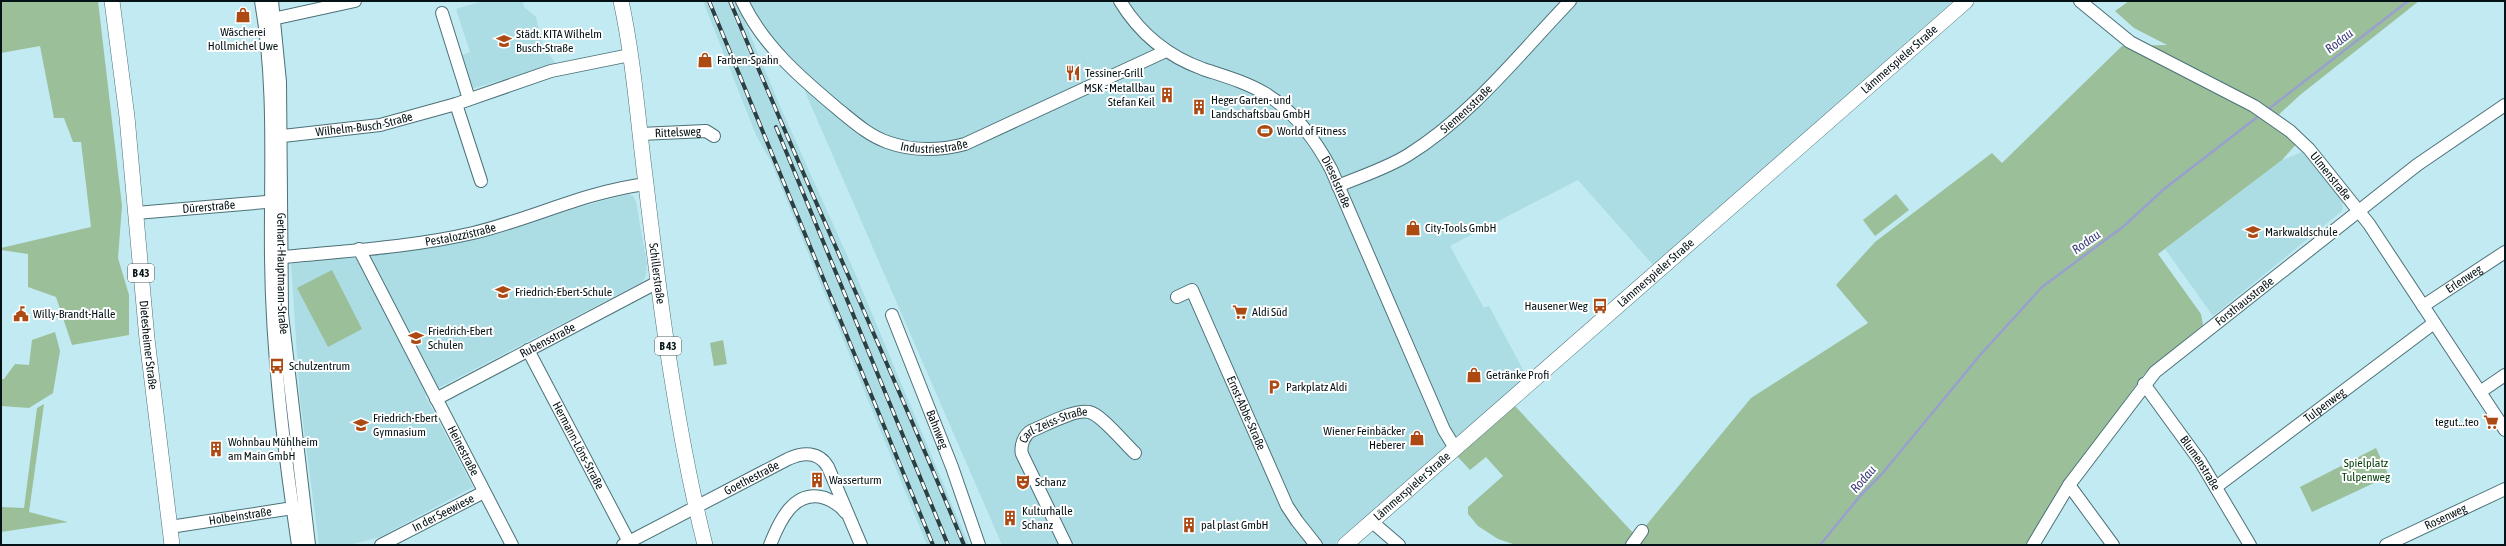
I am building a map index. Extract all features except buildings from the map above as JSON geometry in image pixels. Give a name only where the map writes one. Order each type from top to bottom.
[{"type":"main road","name":"Dietesheimer Straße","points":[[112,1],[127,117],[147,339],[172,545]]},
{"type":"main road","name":"Schillerstraße","points":[[621,1],[630,55],[658,282],[696,507],[705,545]]},
{"type":"main road","name":"Lämmerspieler Straße","points":[[1344,545],[1966,1]]},
{"type":"street","name":"Gerhart-Hauptmann-Straße","points":[[261,1],[269,20],[280,82],[276,137],[277,364],[298,545]]},
{"type":"street","name":"Gerhart-Hauptmann-Straße","points":[[269,20],[272,1]]},
{"type":"street","points":[[269,20],[355,1]]},
{"type":"street","name":"Industriestraße","points":[[742,1],[762,34],[799,75],[867,132],[886,142],[906,148],[936,149],[965,144],[1166,51]]},
{"type":"street","name":"Dieselstraße","points":[[1120,1],[1148,37],[1166,51],[1189,64],[1247,84],[1276,101],[1311,136],[1324,156],[1338,186],[1444,430],[1454,448]]},
{"type":"street","name":"Siemensstraße","points":[[1338,186],[1399,160],[1438,134],[1503,73],[1570,1]]},
{"type":"street","name":"Ulmenstraße","points":[[2080,1],[2116,31],[2139,47],[2254,106],[2274,119],[2309,149],[2359,210],[2505,430]]},
{"type":"street","points":[[442,13],[469,99]]},
{"type":"street","name":"Wilhelm-Busch-Straße","points":[[276,137],[370,127],[456,104],[551,71],[630,55]]},
{"type":"street","points":[[456,104],[481,181]]},
{"type":"street","name":"Forsthausstraße","points":[[2033,545],[2069,485],[2144,384],[2167,362],[2359,210],[2444,146],[2505,105]]},
{"type":"street","name":"Rittelsweg","points":[[640,134],[706,131],[714,136]]},
{"type":"street","name":"Pestalozzistraße","points":[[276,258],[431,241],[471,234],[594,194],[646,184]]},
{"type":"street","name":"Dürerstraße","points":[[136,213],[276,202]]},
{"type":"street","name":"Heinestraße","points":[[359,249],[512,545]]},
{"type":"street","name":"Erlenweg","points":[[2423,306],[2505,252]]},
{"type":"street","name":"Gerhart-Hauptmann-Straße","points":[[276,258],[308,545]]},
{"type":"street","name":"Rubensstraße","points":[[436,398],[658,282]]},
{"type":"street","name":"Ernst-Abbe-Straße","points":[[1177,297],[1192,290],[1287,506],[1296,521],[1316,545]]},
{"type":"street","name":"Bahnweg","points":[[892,315],[952,467],[979,545]]},
{"type":"street","name":"Tulpenweg","points":[[2216,487],[2434,323]]},
{"type":"street","name":"Hermann-Löns-Straße","points":[[528,350],[626,543]]},
{"type":"street","points":[[2480,392],[2505,374]]},
{"type":"street","name":"Blumenstraße","points":[[2144,384],[2171,420],[2216,487],[2250,545]]},
{"type":"street","name":"Carl-Zeiss-Straße","points":[[1066,545],[1022,454],[1021,448],[1026,436],[1031,431],[1078,412],[1090,412],[1099,417],[1135,453]]},
{"type":"street","name":"Goethestraße","points":[[626,543],[788,459],[807,454],[818,457],[825,462],[861,545]]},
{"type":"street","points":[[2069,485],[2113,545]]},
{"type":"street","name":"Rosenweg","points":[[2386,545],[2505,489]]},
{"type":"street","name":"In der Seewiese","points":[[381,545],[484,492]]},
{"type":"street","points":[[770,545],[788,511],[797,502],[809,497],[820,497],[833,501],[843,510],[851,521]]},
{"type":"street","points":[[293,508],[300,511],[305,521]]},
{"type":"street","name":"Holbeinstraße","points":[[170,527],[293,508]]},
{"type":"street","points":[[1371,521],[1399,545]]},
{"type":"street","points":[[1632,545],[1642,531]]},
{"type":"shaded area","name":"Städt. KITA Wilhelm Busch-Straße","points":[[483,1],[523,1],[524,7],[536,17],[543,46],[556,64],[471,89],[462,55],[470,52],[456,9]]},
{"type":"shaded area","points":[[703,1],[736,1],[780,106],[855,273],[969,545],[927,545],[771,162],[756,135]]},
{"type":"shaded area","points":[[746,1],[1953,1],[1653,265],[1578,180],[1450,246],[1484,308],[1489,306],[1527,377],[1334,545],[1002,545],[790,57],[770,37]]},
{"type":"shaded area","name":"Markwaldschule","points":[[2302,152],[2339,196],[2343,204],[2342,211],[2213,316],[2165,249],[2282,160]]},
{"type":"shaded area","name":"Friedrich-Ebert Schulen","points":[[628,194],[633,196],[636,202],[647,264],[646,276],[642,282],[425,395],[473,487],[380,537],[349,545],[319,545],[300,399],[291,264],[438,247],[480,238],[579,207]]},
{"type":"green space","points":[[1,1],[98,1],[122,206],[118,258],[129,295],[129,335],[72,345],[56,297],[28,287],[28,254],[1,250],[1,248],[91,227],[81,142],[73,142],[64,118],[54,118],[40,46],[1,53]]},
{"type":"green space","points":[[2129,1],[2419,1],[2300,95],[2274,119],[2300,140],[2282,160],[2158,254],[2201,314],[2203,325],[2145,373],[2063,484],[2025,545],[1630,545],[1751,398],[1868,323],[1836,285],[1875,242],[1992,153],[2002,163],[2122,46],[2167,45],[2134,28],[2115,11]]},
{"type":"green space","points":[[1896,194],[1909,210],[1875,236],[1863,220]]},
{"type":"green space","points":[[332,270],[362,329],[328,347],[297,288]]},
{"type":"green space","points":[[55,332],[60,351],[53,393],[29,408],[1,406],[1,379],[4,379],[15,364],[29,365],[32,340]]},
{"type":"green space","points":[[723,340],[727,364],[714,366],[710,343]]},
{"type":"green space","points":[[44,404],[29,512],[68,522],[1,532],[1,507],[24,508],[37,408]]},
{"type":"green space","points":[[1515,406],[1635,535],[1629,545],[1516,545],[1498,539],[1478,526],[1468,514],[1468,507],[1503,476],[1486,457],[1470,470],[1457,456]]},
{"type":"green space","name":"Spielplatz Tulpenweg","points":[[2376,448],[2389,476],[2312,512],[2300,487]]},
{"type":"waterway","name":"Rodau","points":[[2266,111],[2408,1]]},
{"type":"waterway","name":"Rodau","points":[[1820,545],[1860,496],[1881,475],[1981,354],[2042,287],[2124,226],[2164,189],[2260,115]]},
{"type":"railway","points":[[709,1],[933,545]]},
{"type":"railway","points":[[730,1],[964,545]]},
{"type":"railway","points":[[776,127],[948,545]]},
{"type":"place","name":"Wäscherei Hollmichel Uwe","points":[[243,15]]},
{"type":"place","name":"Städt. KITA Wilhelm Busch-Straße","points":[[504,41]]},
{"type":"place","name":"Farben-Spahn","points":[[705,60]]},
{"type":"place","name":"Tessiner-Grill","points":[[1073,73]]},
{"type":"place","name":"MSK - Metallbau Stefan Keil","points":[[1167,95]]},
{"type":"place","name":"Heger Garten- und Landschaftsbau GmbH","points":[[1199,107]]},
{"type":"place","name":"World of Fitness","points":[[1265,131]]},
{"type":"place","name":"City-Tools GmbH","points":[[1413,228]]},
{"type":"place","name":"Markwaldschule","points":[[2253,232]]},
{"type":"place","name":"Friedrich-Ebert-Schule","points":[[503,292]]},
{"type":"place","name":"Hausener Weg","points":[[1600,306]]},
{"type":"place","name":"Aldi Süd","points":[[1240,312]]},
{"type":"place","name":"Willy-Brandt-Halle","points":[[21,314]]},
{"type":"place","name":"Friedrich-Ebert Schulen","points":[[416,338]]},
{"type":"place","name":"Schulzentrum","points":[[277,366]]},
{"type":"place","name":"Getränke Profi","points":[[1474,375]]},
{"type":"place","name":"Parkplatz Aldi","points":[[1274,387]]},
{"type":"place","name":"tegut...teo","points":[[2491,422]]},
{"type":"place","name":"Friedrich-Ebert Gymnasium","points":[[361,425]]},
{"type":"place","name":"Wiener Feinbäcker Heberer","points":[[1417,438]]},
{"type":"place","name":"Wohnbau Mühlheim am Main GmbH","points":[[216,449]]},
{"type":"place","name":"Wasserturm","points":[[817,480]]},
{"type":"place","name":"Schanz","points":[[1023,482]]},
{"type":"place","name":"Kulturhalle Schanz","points":[[1010,518]]},
{"type":"place","name":"pal plast GmbH","points":[[1189,525]]}]
